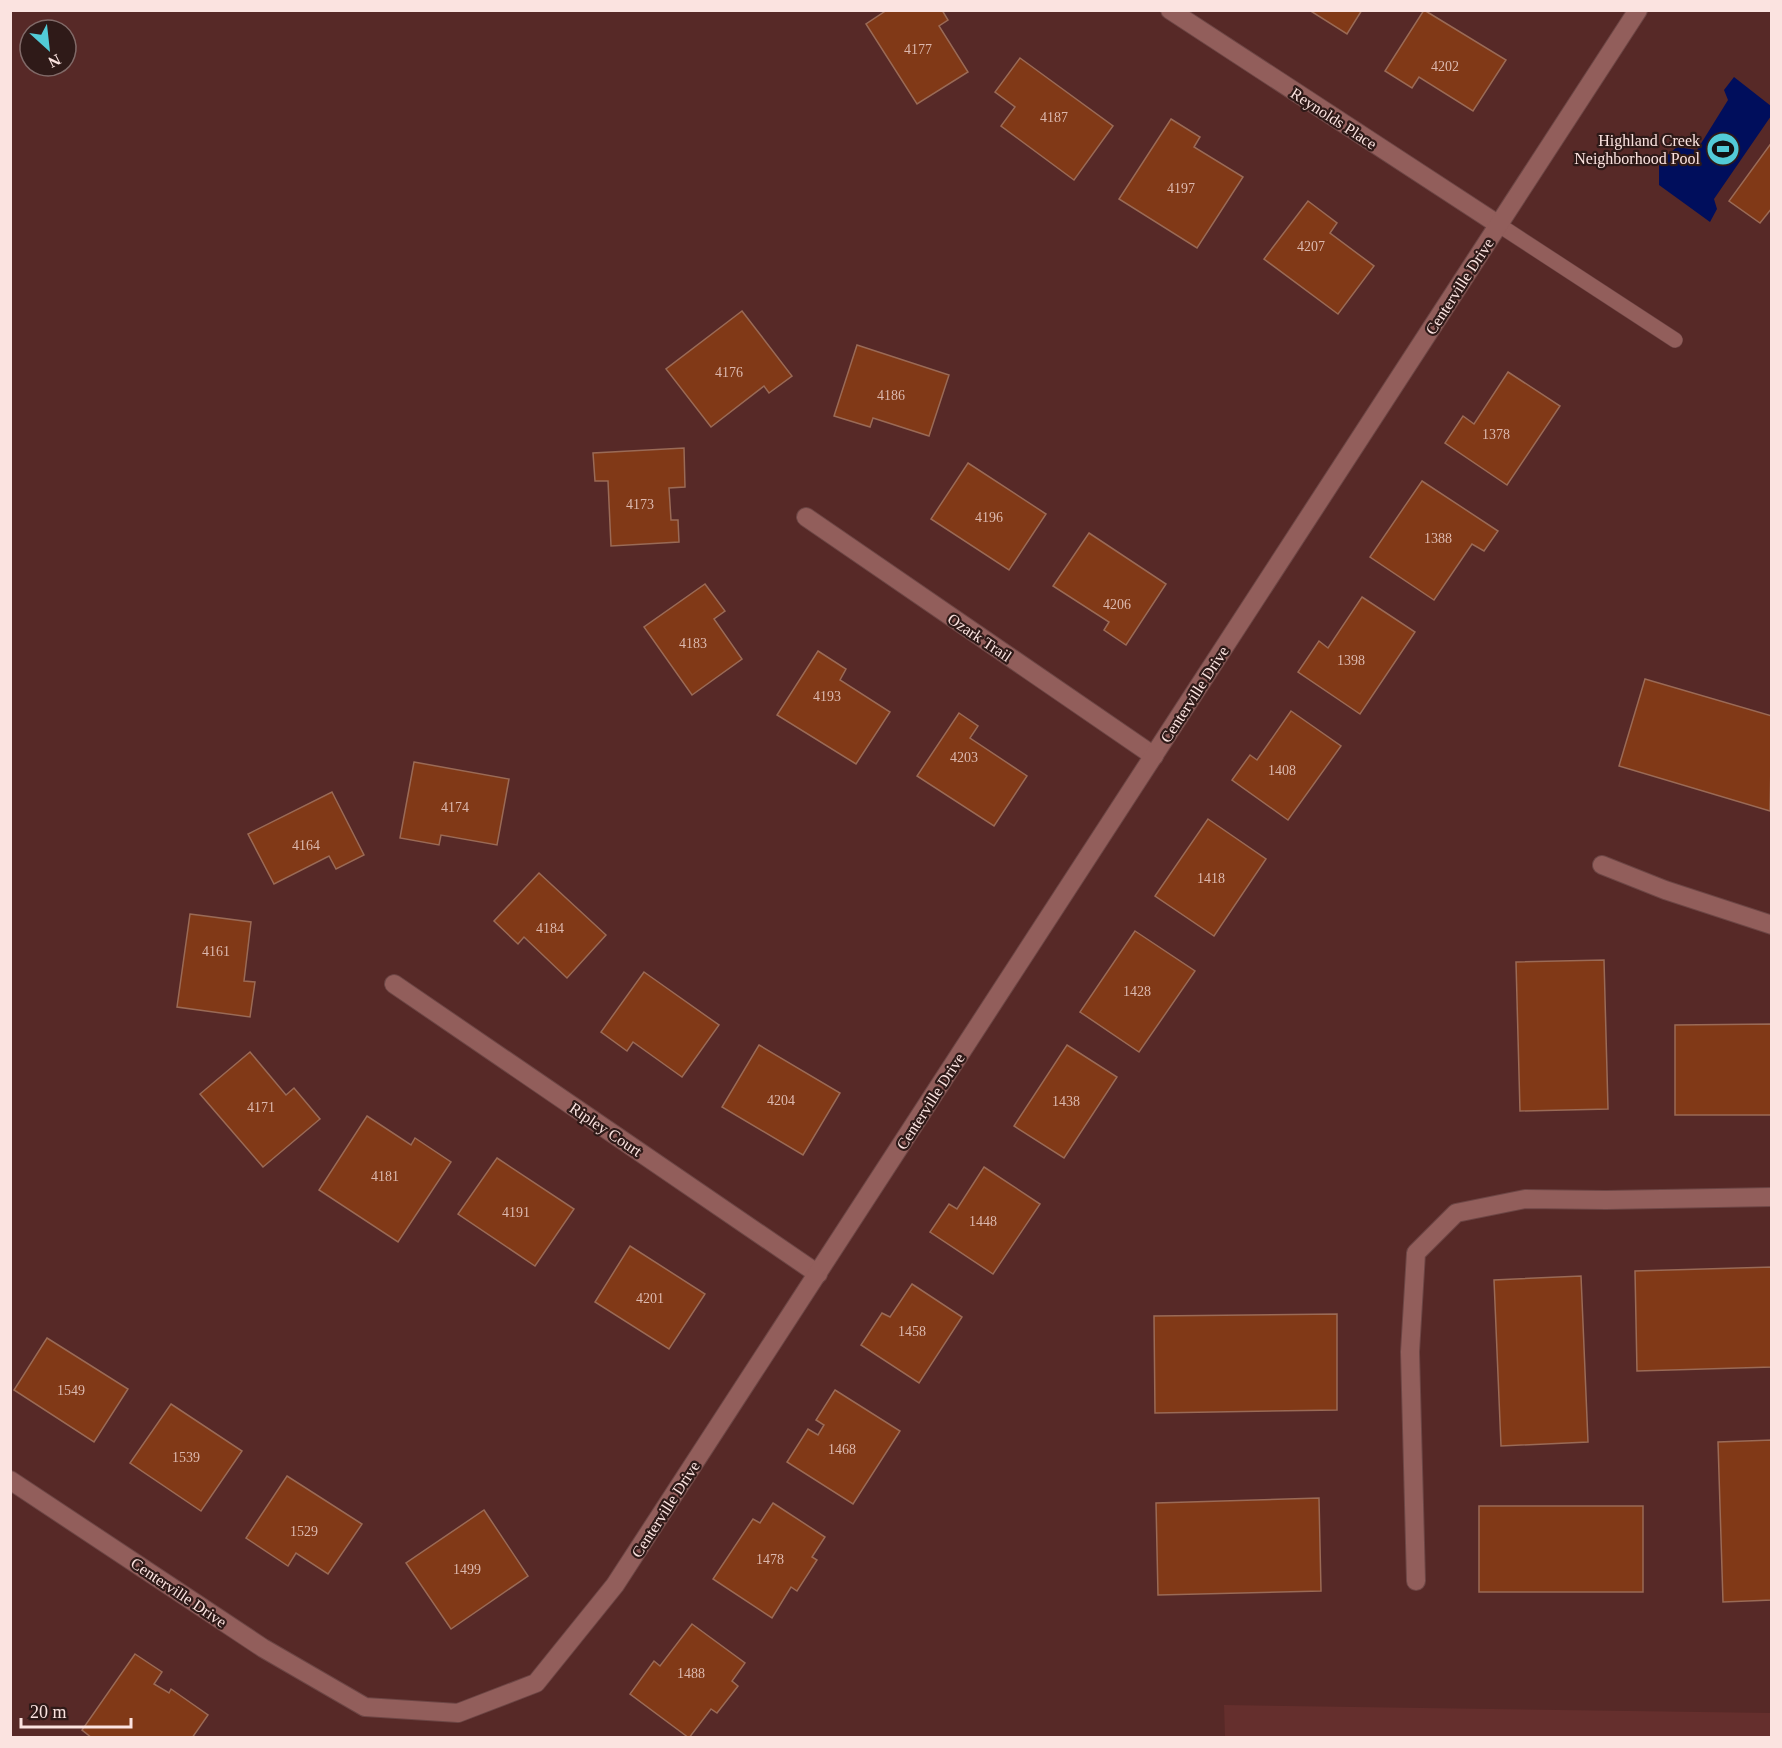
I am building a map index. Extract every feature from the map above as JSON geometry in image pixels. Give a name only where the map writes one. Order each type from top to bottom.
[{"type":"street","name":"Reynolds Place","points":[[1170,10],[1498,225]]},
{"type":"street","name":"Centerville Drive","points":[[10,1480],[263,1648],[365,1707],[458,1713],[536,1683],[615,1585],[1638,10]]},
{"type":"street","name":"Ozark Trail","points":[[806,517],[1154,756]]},
{"type":"street","points":[[1602,865],[1665,890],[1772,925]]},
{"type":"street","name":"Ripley Court","points":[[394,984],[818,1274]]},
{"type":"street","points":[[1416,1581],[1410,1352],[1416,1253],[1456,1213],[1525,1199],[1772,1197]]},
{"type":"lane","points":[[1498,225],[1676,340]]},
{"type":"shaded area","name":"Highland Creek Neighborhood Pool","points":[[1734,77],[1771,106],[1771,116],[1714,199],[1717,209],[1710,222],[1659,185],[1659,162],[1677,147],[1697,150],[1728,100],[1724,90]]},
{"type":"shaded area","points":[[1224,1705],[1771,1713],[1771,1737],[1225,1737]]},
{"type":"building","points":[[887,10],[942,10],[948,20],[939,26],[968,72],[917,104],[866,24]]},
{"type":"building","points":[[1309,10],[1362,10],[1347,34]]},
{"type":"building","points":[[1424,10],[1506,60],[1473,111],[1419,77],[1412,88],[1385,71]]},
{"type":"building","points":[[1020,58],[1113,126],[1074,180],[1001,126],[1015,107],[995,92]]},
{"type":"building","points":[[1171,119],[1200,137],[1194,147],[1243,177],[1197,248],[1119,199]]},
{"type":"building","points":[[1772,142],[1772,208],[1760,223],[1729,201]]},
{"type":"building","points":[[1308,201],[1337,223],[1330,233],[1374,266],[1338,314],[1264,259]]},
{"type":"building","points":[[742,311],[792,376],[769,393],[764,386],[711,427],[666,369]]},
{"type":"building","points":[[857,345],[949,375],[929,436],[873,418],[870,427],[834,416]]},
{"type":"building","points":[[1508,372],[1560,406],[1507,485],[1445,443],[1463,416],[1474,424]]},
{"type":"building","points":[[684,448],[685,487],[669,488],[671,520],[678,520],[679,542],[611,546],[608,481],[595,481],[593,453]]},
{"type":"building","points":[[968,463],[1046,514],[1009,570],[931,519]]},
{"type":"building","points":[[1422,481],[1498,531],[1484,551],[1472,544],[1434,600],[1370,557]]},
{"type":"building","points":[[1089,533],[1166,584],[1126,645],[1104,630],[1109,622],[1053,586]]},
{"type":"building","points":[[705,584],[725,611],[714,619],[742,659],[692,695],[644,627]]},
{"type":"building","points":[[1362,597],[1415,632],[1360,714],[1298,672],[1319,641],[1328,648]]},
{"type":"building","points":[[818,651],[846,669],[840,680],[890,712],[856,764],[777,715]]},
{"type":"building","points":[[1645,679],[1772,716],[1770,811],[1619,766]]},
{"type":"building","points":[[1291,711],[1341,746],[1288,820],[1232,780],[1250,755],[1257,760]]},
{"type":"building","points":[[959,713],[978,726],[970,738],[1027,776],[994,826],[917,776]]},
{"type":"building","points":[[414,762],[509,779],[497,845],[441,835],[439,845],[400,838]]},
{"type":"building","points":[[332,792],[364,855],[336,869],[329,856],[274,884],[248,834]]},
{"type":"building","points":[[1208,819],[1266,859],[1214,936],[1155,896]]},
{"type":"building","points":[[539,873],[606,935],[567,978],[524,937],[518,944],[494,921]]},
{"type":"building","points":[[190,914],[251,922],[244,981],[255,982],[250,1017],[177,1007]]},
{"type":"building","points":[[1135,931],[1195,971],[1139,1052],[1080,1012]]},
{"type":"building","points":[[1604,960],[1608,1109],[1520,1111],[1516,962]]},
{"type":"building","points":[[644,972],[719,1025],[682,1077],[633,1042],[627,1051],[601,1032]]},
{"type":"building","points":[[1772,1024],[1772,1115],[1675,1115],[1675,1025]]},
{"type":"building","points":[[759,1045],[840,1093],[803,1155],[722,1107]]},
{"type":"building","points":[[1067,1045],[1117,1077],[1064,1158],[1014,1126]]},
{"type":"building","points":[[250,1052],[286,1095],[294,1088],[320,1119],[263,1167],[200,1094]]},
{"type":"building","points":[[367,1116],[411,1145],[415,1138],[451,1162],[398,1242],[319,1190]]},
{"type":"building","points":[[497,1158],[574,1209],[535,1266],[458,1214]]},
{"type":"building","points":[[984,1167],[1040,1204],[993,1274],[930,1232],[949,1204],[957,1209]]},
{"type":"building","points":[[630,1246],[705,1294],[669,1349],[595,1302]]},
{"type":"building","points":[[1772,1267],[1772,1367],[1637,1371],[1635,1271]]},
{"type":"building","points":[[1581,1276],[1588,1442],[1501,1446],[1494,1280]]},
{"type":"building","points":[[912,1284],[962,1317],[919,1383],[861,1345],[882,1313],[890,1317]]},
{"type":"building","points":[[1337,1314],[1337,1410],[1155,1413],[1154,1316]]},
{"type":"building","points":[[47,1338],[128,1389],[94,1442],[14,1390]]},
{"type":"building","points":[[835,1390],[900,1431],[853,1504],[787,1462],[808,1429],[818,1435],[824,1425],[816,1420]]},
{"type":"building","points":[[171,1404],[242,1451],[201,1511],[130,1463]]},
{"type":"building","points":[[1772,1440],[1772,1600],[1723,1602],[1718,1442]]},
{"type":"building","points":[[287,1476],[362,1524],[328,1574],[296,1553],[288,1566],[246,1538]]},
{"type":"building","points":[[1319,1498],[1321,1591],[1158,1595],[1156,1503]]},
{"type":"building","points":[[773,1503],[825,1537],[812,1557],[817,1560],[797,1591],[791,1587],[772,1618],[713,1579],[753,1519],[760,1523]]},
{"type":"building","points":[[1479,1506],[1643,1506],[1643,1592],[1479,1592]]},
{"type":"building","points":[[484,1510],[528,1576],[451,1629],[406,1563]]},
{"type":"building","points":[[692,1624],[745,1663],[732,1681],[738,1686],[717,1713],[711,1709],[689,1738],[630,1694],[654,1661],[660,1666]]},
{"type":"building","points":[[135,1654],[162,1672],[154,1684],[169,1693],[171,1689],[208,1715],[192,1738],[92,1738],[82,1730]]},
{"type":"place","name":"Highland Creek Neighborhood Pool","points":[[1723,149]]}]
